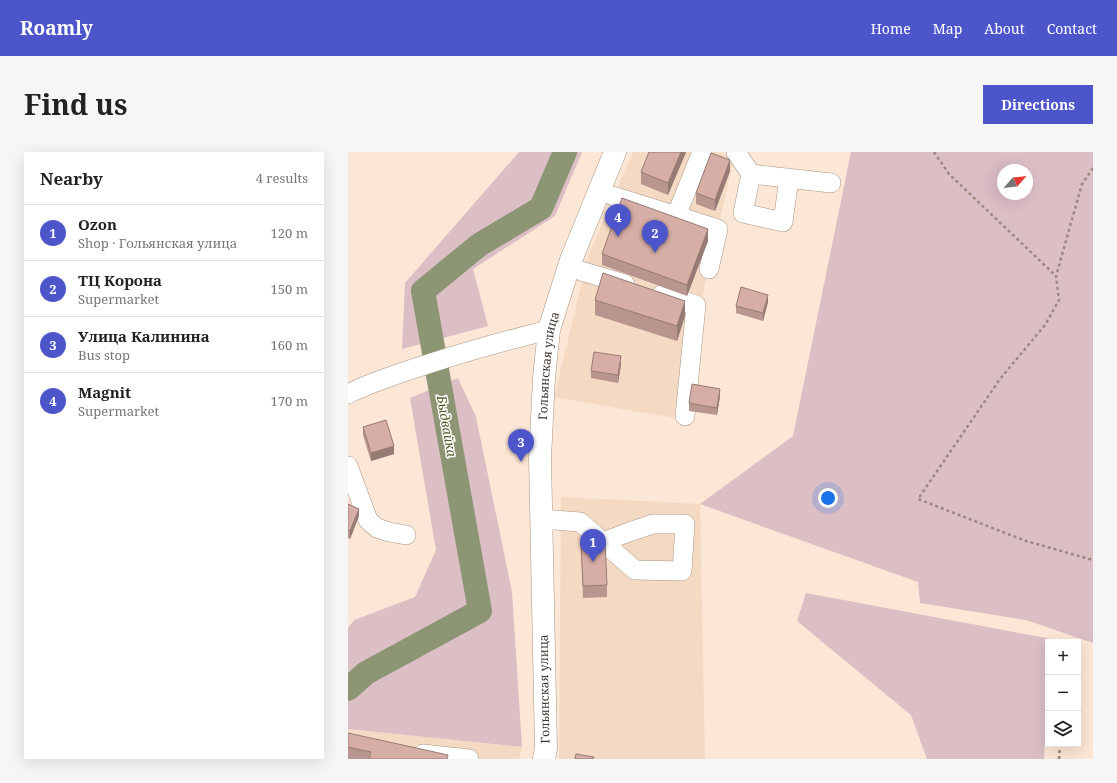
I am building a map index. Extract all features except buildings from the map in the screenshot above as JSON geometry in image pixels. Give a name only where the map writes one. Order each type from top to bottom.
[{"type":"main road","name":"Гольянская улица","points":[[544,759],[546,740],[540,458],[544,378],[549,330],[571,260],[615,152]]},
{"type":"street","points":[[676,216],[702,152]]},
{"type":"street","points":[[736,152],[751,174],[743,213],[783,222],[789,178]]},
{"type":"street","points":[[751,174],[832,183]]},
{"type":"street","points":[[613,196],[718,229],[709,269]]},
{"type":"street","points":[[581,271],[696,305],[685,416]]},
{"type":"street","points":[[348,394],[406,371],[507,340],[549,330]]},
{"type":"street","points":[[350,478],[368,520],[377,528],[406,535]]},
{"type":"street","points":[[541,519],[580,522],[604,542]]},
{"type":"street","points":[[408,752],[469,759]]},
{"type":"path","points":[[934,152],[949,174],[1056,276]]},
{"type":"path","points":[[1093,168],[1082,184],[1056,276],[1060,300],[1045,325],[1000,379],[918,499],[1026,541],[1093,560]]},
{"type":"path","points":[[1059,759],[1060,747]]},
{"type":"shaded area","points":[[519,152],[582,152],[555,216],[473,269],[488,326],[402,349],[405,283]]},
{"type":"shaded area","points":[[633,152],[717,152],[734,158],[674,418],[554,397],[589,254]]},
{"type":"shaded area","points":[[851,152],[1093,152],[1093,643],[1026,620],[920,603],[918,582],[700,504],[793,436]]},
{"type":"shaded area","points":[[458,378],[476,417],[512,592],[522,747],[348,729],[348,628],[354,620],[415,597],[436,550],[410,398]]},
{"type":"shaded area","points":[[561,497],[700,504],[705,759],[559,759]]},
{"type":"shaded area","points":[[806,593],[1051,639],[1045,639],[1044,759],[927,759],[911,715],[797,621]]},
{"type":"shaded area","points":[[348,729],[522,747],[519,759],[348,759]]},
{"type":"waterway","name":"Быдвайка","points":[[348,689],[366,673],[480,611],[423,291],[479,245],[541,208],[565,152]]},
{"type":"place","name":"Magnit","points":[[618,237]]},
{"type":"place","name":"ТЦ Корона","points":[[655,253]]},
{"type":"place","name":"Улица Калинина","points":[[521,462]]},
{"type":"place","name":"Ozon","points":[[593,562]]}]
